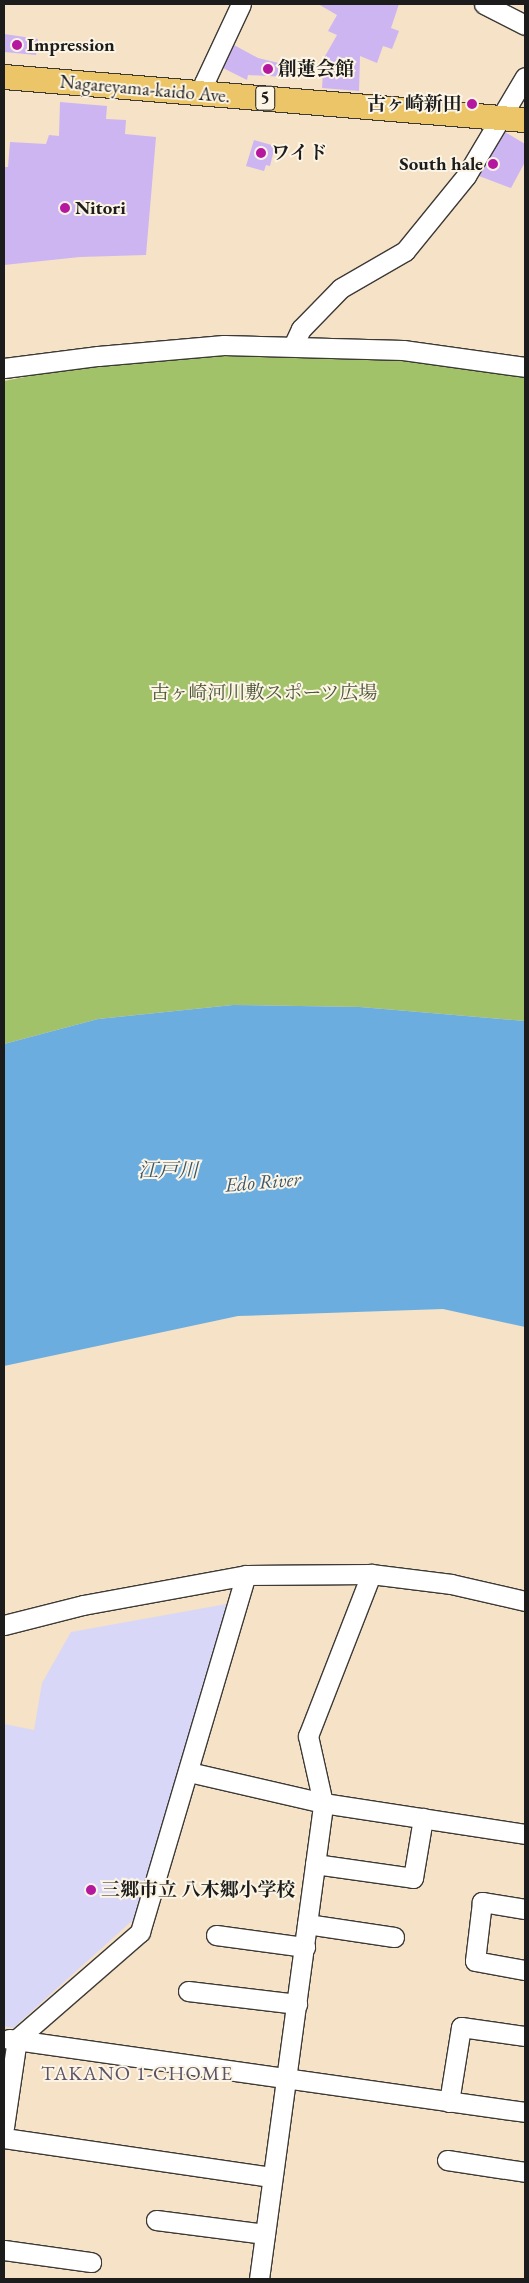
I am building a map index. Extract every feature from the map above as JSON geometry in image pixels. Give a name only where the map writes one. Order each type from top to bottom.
[{"type":"main road","name":"Nagareyama-kaido Ave.","points":[[4,77],[514,120]]},
{"type":"street","points":[[203,93],[204,84],[241,4]]},
{"type":"street","points":[[484,4],[525,25]]},
{"type":"street","points":[[293,346],[301,329],[341,288],[405,251],[514,120],[525,77]]},
{"type":"street","points":[[4,368],[166,350],[293,346],[402,350],[525,368]]},
{"type":"street","points":[[259,2279],[271,2177],[297,2004],[323,1803],[308,1736],[310,1726],[371,1574]]},
{"type":"street","points":[[4,1624],[83,1605],[246,1575],[371,1574],[451,1584],[525,1601]]},
{"type":"street","points":[[4,2127],[10,2039],[140,1932],[190,1772],[246,1575]]},
{"type":"street","points":[[190,1772],[323,1803],[525,1834]]},
{"type":"street","points":[[315,1864],[413,1878],[423,1818]]},
{"type":"street","points":[[525,1909],[482,1902],[475,1961],[525,1970]]},
{"type":"street","points":[[307,1924],[394,1937]]},
{"type":"street","points":[[216,1935],[304,1947]]},
{"type":"street","points":[[188,1991],[297,2004]]},
{"type":"street","points":[[449,2102],[461,2027],[525,2036]]},
{"type":"street","points":[[10,2039],[525,2112]]},
{"type":"street","points":[[4,2138],[271,2177]]},
{"type":"street","points":[[447,2160],[525,2172]]},
{"type":"street","points":[[156,2220],[265,2234]]},
{"type":"street","points":[[4,2250],[91,2262]]},
{"type":"shaded area","points":[[232,1603],[133,1920],[13,2028],[4,2026],[4,1724],[34,1730],[42,1683],[71,1632]]},
{"type":"green space","name":"古ヶ崎河川敷スポーツ広場","points":[[240,354],[375,357],[525,377],[525,1021],[360,1007],[233,1005],[98,1019],[4,1044],[4,381],[98,363]]},
{"type":"water","name":"江戸川","points":[[233,1005],[360,1007],[525,1021],[525,1327],[443,1309],[238,1316],[4,1366],[4,1044],[98,1019]]},
{"type":"building","points":[[318,4],[399,4],[391,28],[399,31],[392,49],[383,46],[377,63],[360,56],[359,91],[322,88],[324,58],[337,35],[328,31],[337,15]]},
{"type":"building","points":[[4,34],[38,39],[36,55],[4,52]]},
{"type":"building","points":[[234,45],[258,58],[287,65],[286,77],[248,75],[247,80],[223,68]]},
{"type":"building","points":[[60,102],[107,106],[106,119],[126,120],[125,134],[156,137],[146,255],[80,257],[4,265],[4,167],[8,167],[10,142],[46,144],[49,135],[59,136]]},
{"type":"building","points":[[505,132],[525,144],[525,162],[511,188],[479,176]]},
{"type":"building","points":[[254,140],[275,146],[270,166],[266,165],[264,171],[246,166]]},
{"type":"place","name":"Impression","points":[[17,45]]},
{"type":"place","name":"創蓮会館","points":[[268,69]]},
{"type":"place","name":"古ヶ崎新田","points":[[472,104]]},
{"type":"place","name":"ワイド","points":[[261,153]]},
{"type":"place","name":"South hale","points":[[493,164]]},
{"type":"place","name":"Nitori","points":[[65,208]]},
{"type":"place","name":"三郷市立 八木郷小学校","points":[[91,1890]]},
{"type":"district","name":"TAKANO 1-CHOME","points":[[137,2073]]},
{"type":"water label","name":"Edo River","points":[[263,1182]]}]
